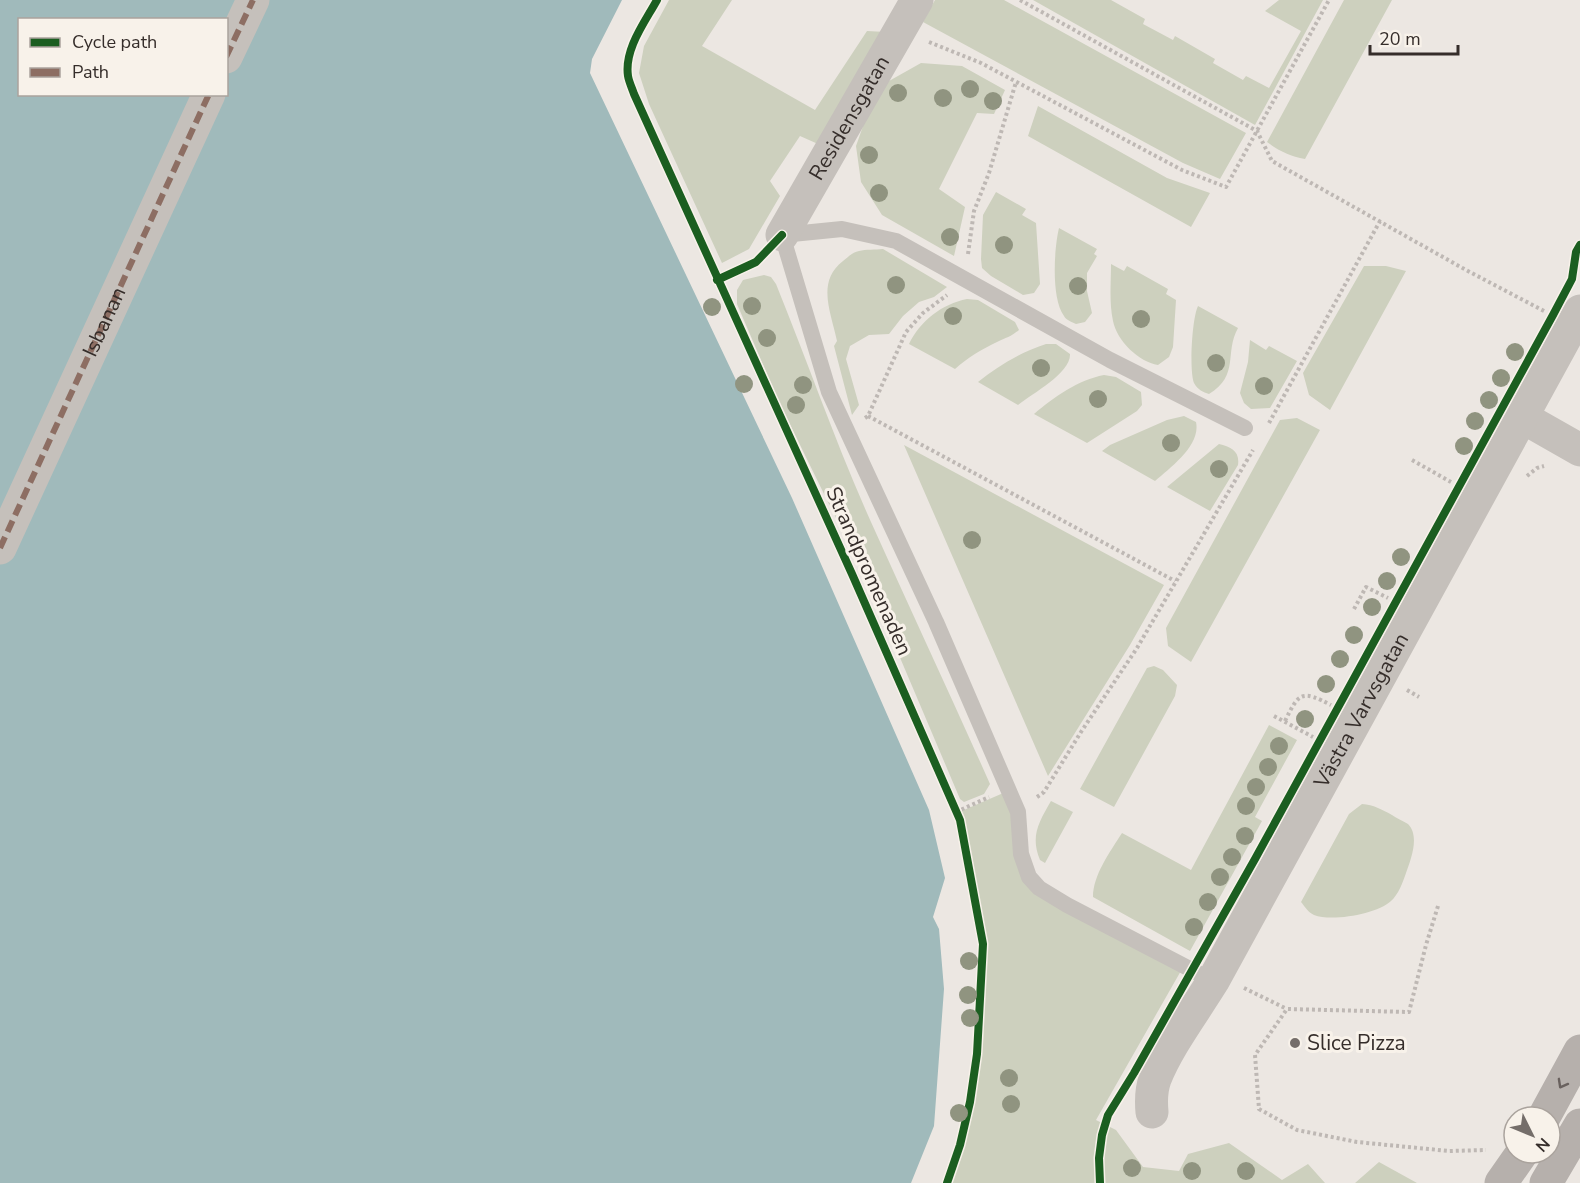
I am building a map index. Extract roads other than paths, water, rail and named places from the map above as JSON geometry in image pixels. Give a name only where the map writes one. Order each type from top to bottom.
[{"type":"main road","points":[[1551,1105],[1580,1051]]},
{"type":"main road","points":[[1546,1183],[1580,1125]]},
{"type":"main road","points":[[1501,1183],[1504,1165]]},
{"type":"street","points":[[228,53],[253,0]]},
{"type":"street","name":"Residensgatan","points":[[782,235],[917,0]]},
{"type":"street","name":"Isbanan","points":[[0,548],[208,96]]},
{"type":"street","name":"Västra Varvsgatan","points":[[1152,1112],[1151,1096],[1154,1081],[1165,1059],[1228,985],[1522,417],[1566,313]]},
{"type":"street","points":[[1522,417],[1580,450]]},
{"type":"lane","points":[[1228,985],[1067,905],[1039,888],[1029,877],[1022,854],[1018,812],[936,622],[829,392],[782,235],[842,229],[897,241],[1110,360],[1245,429]]},
{"type":"water","points":[[0,0],[622,0],[592,59],[590,73],[792,498],[929,810],[945,878],[933,917],[939,929],[944,989],[934,1126],[911,1183],[0,1183]]},
{"type":"place","name":"Slice Pizza","points":[[1295,1043]]}]
